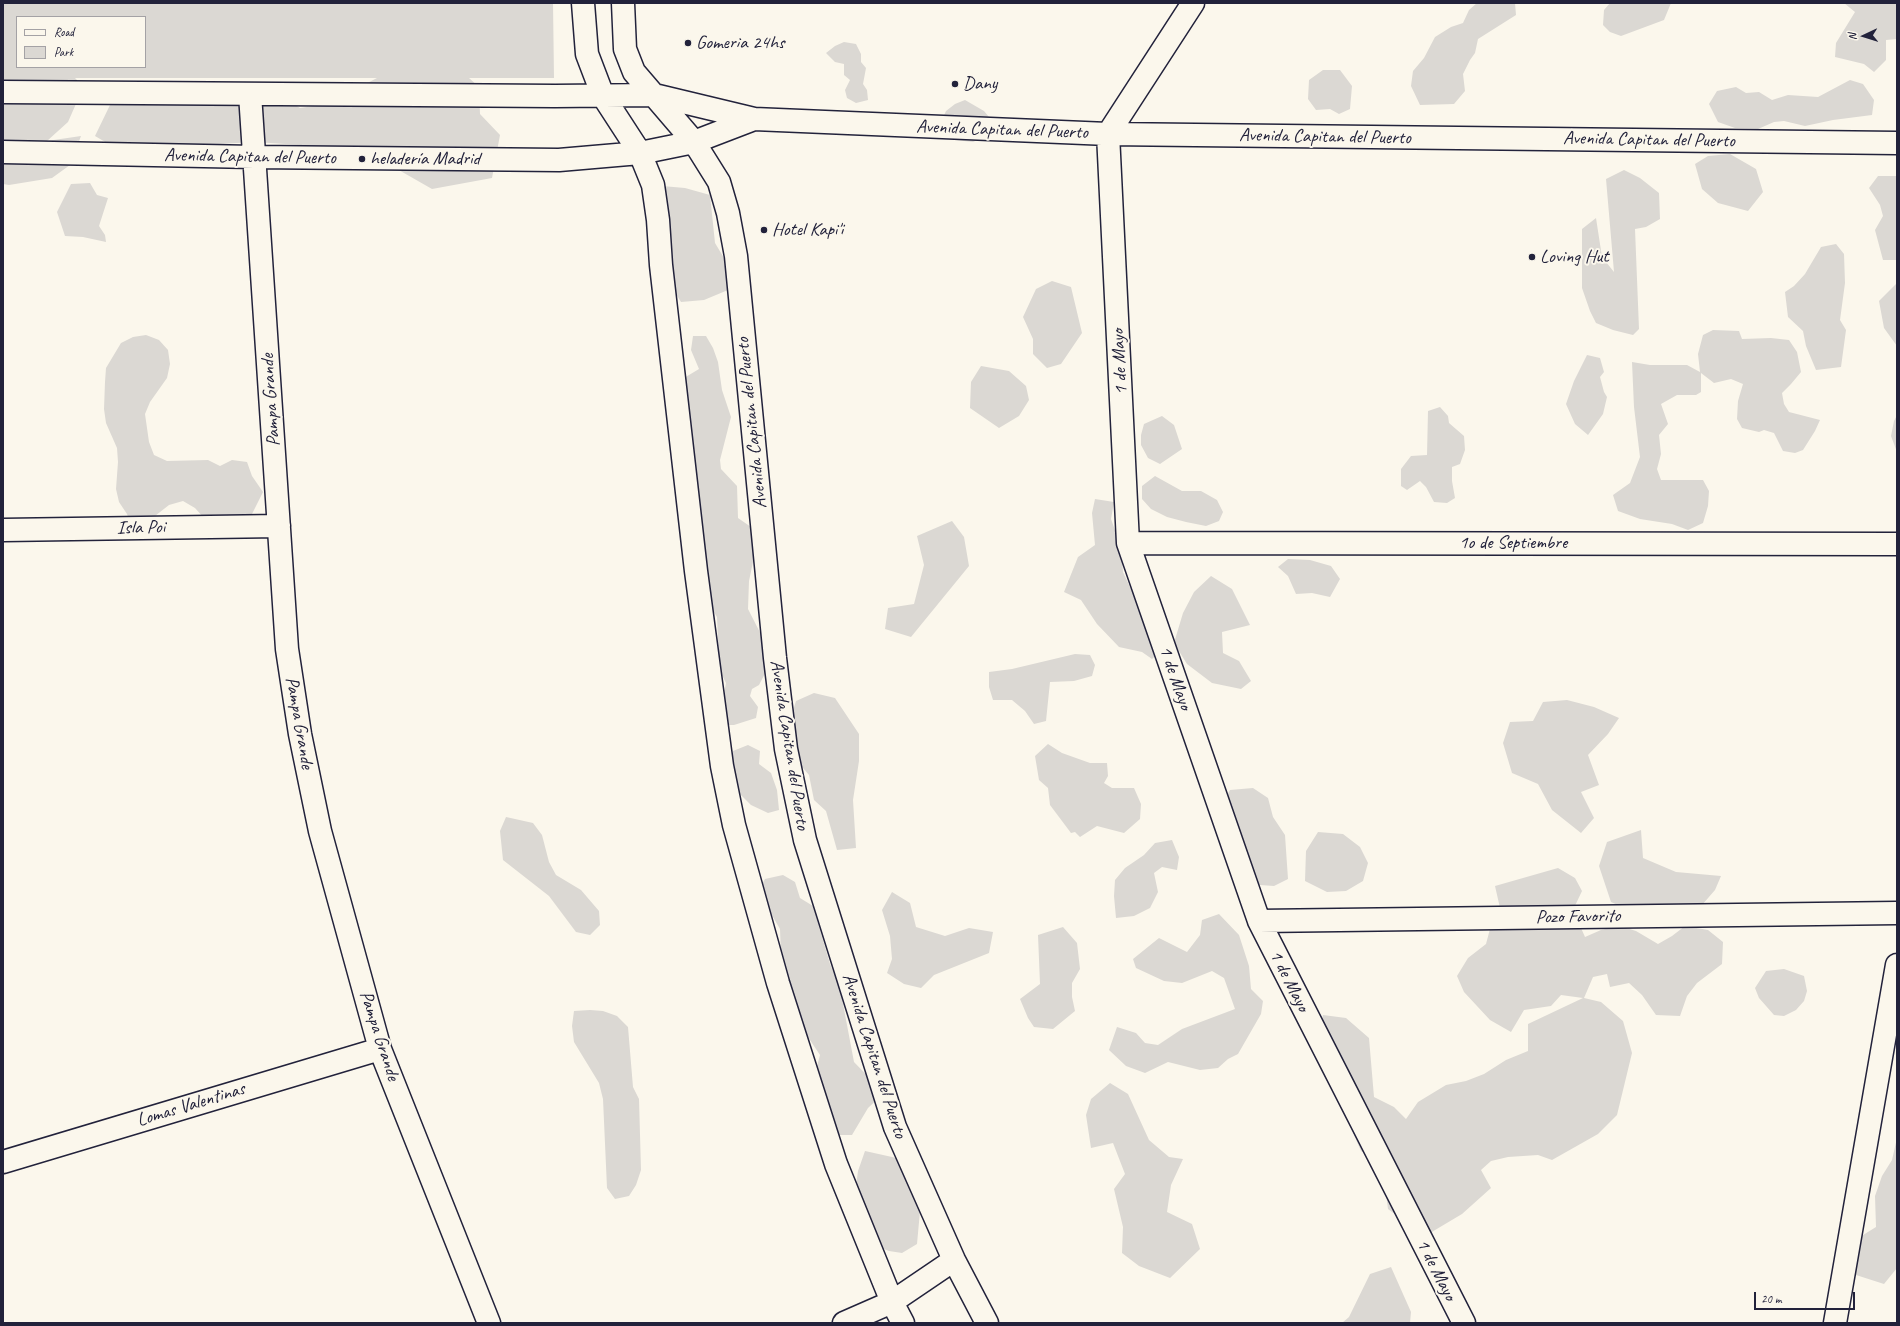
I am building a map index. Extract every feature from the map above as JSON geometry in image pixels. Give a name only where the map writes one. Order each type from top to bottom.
[{"type":"street","points":[[583,3],[587,54],[603,96],[640,153],[653,185],[696,571],[722,766],[734,825],[778,983],[836,1164],[892,1302],[903,1323]]},
{"type":"street","name":"Avenida Capitan del Puerto","points":[[623,3],[625,49],[634,72],[694,142],[718,182],[728,213],[736,256],[775,658],[786,749],[805,840],[895,1127],[954,1260],[987,1323]]},
{"type":"street","points":[[1108,134],[1192,3]]},
{"type":"street","name":"Avenida Capitan del Puerto","points":[[3,92],[603,96],[654,95],[754,119],[1108,134],[1897,143]]},
{"type":"street","name":"Pampa Grande","points":[[250,94],[287,649],[300,734],[320,831],[380,1049],[488,1323]]},
{"type":"street","name":"Avenida Capitan del Puerto","points":[[3,152],[254,157],[559,160],[640,153],[694,142],[754,119]]},
{"type":"street","name":"1 de Mayo","points":[[1108,134],[1128,543],[1259,921],[1461,1322]]},
{"type":"street","name":"Isla Poi","points":[[3,530],[279,526]]},
{"type":"street","name":"1o de Septiembre","points":[[1128,543],[1897,544]]},
{"type":"street","name":"Pozo Favorito","points":[[1259,921],[1897,912]]},
{"type":"street","points":[[1835,1323],[1897,965]]},
{"type":"street","name":"Lomas Valentinas","points":[[3,1162],[380,1049]]},
{"type":"street","points":[[844,1323],[892,1302],[954,1260]]},
{"type":"green space","points":[[3,3],[553,3],[554,78],[469,78],[479,87],[480,114],[500,135],[492,178],[432,189],[362,149],[255,142],[201,145],[148,154],[119,150],[95,136],[110,105],[164,87],[275,93],[300,108],[327,104],[377,78],[75,78],[80,83],[79,97],[68,122],[47,141],[81,136],[70,165],[52,178],[9,185],[3,184]]},
{"type":"green space","points":[[1477,3],[1515,3],[1516,15],[1478,39],[1475,53],[1463,74],[1465,91],[1454,104],[1420,105],[1411,86],[1413,71],[1424,58],[1435,37],[1451,27],[1463,23],[1469,10]]},
{"type":"green space","points":[[1610,3],[1671,3],[1664,20],[1621,36],[1610,32],[1603,25],[1604,10]]},
{"type":"green space","points":[[1844,3],[1897,3],[1897,39],[1886,40],[1886,60],[1874,72],[1864,64],[1835,57],[1836,43],[1855,12]]},
{"type":"green space","points":[[844,42],[856,44],[861,54],[861,62],[866,68],[863,84],[867,90],[868,100],[856,103],[847,98],[845,90],[850,80],[844,75],[844,64],[835,62],[826,53],[835,46]]},
{"type":"green space","points":[[1323,70],[1340,70],[1352,86],[1350,109],[1339,114],[1330,109],[1316,110],[1308,99],[1309,80]]},
{"type":"green space","points":[[1850,80],[1863,84],[1874,100],[1872,115],[1833,120],[1805,126],[1784,121],[1774,122],[1758,129],[1735,128],[1718,122],[1709,104],[1717,91],[1736,87],[1746,93],[1759,92],[1772,100],[1788,95],[1818,97]]},
{"type":"green space","points":[[965,100],[984,111],[989,117],[991,134],[973,142],[955,140],[946,135],[941,122],[946,111],[955,104]]},
{"type":"green space","points":[[1730,154],[1756,169],[1763,192],[1748,211],[1718,203],[1702,189],[1695,164],[1708,156]]},
{"type":"green space","points":[[1624,170],[1640,178],[1659,193],[1660,219],[1646,227],[1635,229],[1639,329],[1633,335],[1613,330],[1596,323],[1582,288],[1582,229],[1596,218],[1602,257],[1614,272],[1606,179]]},
{"type":"green space","points":[[1878,176],[1897,176],[1897,260],[1883,260],[1875,230],[1883,216],[1880,205],[1869,188]]},
{"type":"green space","points":[[90,183],[97,195],[108,198],[99,226],[105,235],[106,242],[83,237],[65,236],[57,212],[71,184]]},
{"type":"green space","points":[[662,186],[685,188],[710,195],[715,243],[724,258],[728,290],[704,300],[681,302],[673,289],[667,261],[671,246],[667,235]]},
{"type":"green space","points":[[1836,244],[1844,254],[1845,283],[1840,320],[1846,330],[1841,367],[1816,370],[1806,346],[1803,331],[1788,317],[1785,292],[1794,286],[1805,274],[1821,247]]},
{"type":"green space","points":[[1052,281],[1071,287],[1082,333],[1061,364],[1047,368],[1033,354],[1033,339],[1023,317],[1036,289]]},
{"type":"green space","points":[[1897,283],[1897,346],[1884,328],[1879,301]]},
{"type":"green space","points":[[1713,330],[1739,331],[1742,339],[1771,338],[1789,340],[1797,352],[1801,372],[1782,393],[1784,404],[1789,412],[1820,420],[1815,431],[1803,450],[1795,453],[1783,451],[1774,433],[1764,430],[1759,432],[1742,428],[1737,419],[1738,401],[1743,384],[1731,379],[1714,383],[1701,373],[1701,392],[1696,395],[1677,395],[1661,404],[1668,424],[1659,435],[1661,454],[1657,469],[1661,480],[1703,480],[1709,491],[1708,506],[1703,523],[1688,530],[1672,524],[1640,519],[1618,511],[1613,495],[1630,483],[1640,457],[1634,407],[1632,362],[1650,365],[1687,365],[1700,372],[1698,354],[1703,335]]},
{"type":"green space","points":[[146,335],[159,340],[168,350],[170,364],[167,378],[150,402],[145,414],[149,442],[154,455],[167,461],[208,460],[220,466],[232,460],[247,462],[252,476],[263,492],[250,518],[204,518],[195,508],[183,501],[169,505],[146,523],[132,528],[127,514],[119,502],[116,489],[118,462],[117,448],[106,423],[104,409],[106,368],[121,343],[133,337]]},
{"type":"green space","points":[[693,336],[706,336],[713,348],[718,362],[722,390],[731,417],[720,460],[721,469],[737,486],[738,518],[751,527],[758,538],[749,581],[748,609],[773,658],[759,685],[752,689],[750,696],[758,707],[756,718],[734,725],[725,725],[723,699],[726,683],[722,675],[719,662],[717,617],[699,593],[684,378],[699,369],[691,350]]},
{"type":"green space","points":[[1587,355],[1600,358],[1604,372],[1600,377],[1607,397],[1603,414],[1588,435],[1575,424],[1566,404],[1574,381]]},
{"type":"green space","points":[[981,366],[1009,371],[1026,386],[1029,400],[1019,416],[999,428],[970,408],[971,382]]},
{"type":"green space","points":[[1440,407],[1448,416],[1449,423],[1464,436],[1465,450],[1460,464],[1452,467],[1452,481],[1455,498],[1447,503],[1434,502],[1426,487],[1420,481],[1407,490],[1401,486],[1401,469],[1411,456],[1427,455],[1428,411]]},
{"type":"green space","points":[[1897,415],[1897,452],[1891,436],[1894,421]]},
{"type":"green space","points":[[1162,416],[1174,425],[1182,449],[1160,464],[1148,458],[1141,445],[1141,435],[1144,424]]},
{"type":"green space","points":[[1155,476],[1182,491],[1201,491],[1217,500],[1223,512],[1219,521],[1206,526],[1167,517],[1151,509],[1142,499],[1142,486]]},
{"type":"green space","points":[[1095,499],[1114,502],[1111,519],[1121,547],[1123,572],[1147,624],[1164,647],[1152,659],[1142,652],[1119,647],[1097,624],[1081,600],[1064,592],[1078,557],[1095,545],[1092,513]]},
{"type":"green space","points":[[952,521],[964,537],[969,566],[911,637],[885,629],[888,608],[914,604],[924,565],[917,536]]},
{"type":"green space","points":[[1288,559],[1310,560],[1331,566],[1340,579],[1330,597],[1312,593],[1296,594],[1288,576],[1278,567]]},
{"type":"green space","points":[[1211,576],[1232,589],[1250,625],[1222,632],[1223,653],[1239,661],[1251,681],[1241,689],[1212,683],[1187,664],[1174,643],[1183,613],[1194,592]]},
{"type":"green space","points":[[1075,654],[1090,655],[1095,665],[1092,676],[1074,681],[1050,682],[1046,721],[1034,724],[1025,711],[1012,700],[993,700],[989,687],[989,672],[1012,669]]},
{"type":"green space","points":[[814,693],[835,698],[859,734],[859,761],[853,800],[856,848],[837,850],[826,811],[814,800],[809,775],[791,754],[789,724],[796,701]]},
{"type":"green space","points":[[1567,700],[1594,707],[1619,718],[1608,734],[1588,755],[1599,785],[1581,792],[1594,818],[1581,833],[1552,810],[1538,784],[1512,773],[1503,743],[1510,722],[1533,721],[1543,702]]},
{"type":"green space","points":[[1048,744],[1062,753],[1090,763],[1107,763],[1108,776],[1104,783],[1112,788],[1134,788],[1141,804],[1140,819],[1124,833],[1097,826],[1080,837],[1075,832],[1071,833],[1050,805],[1048,788],[1039,780],[1035,756]]},
{"type":"green space","points":[[748,745],[760,751],[759,764],[771,773],[777,790],[779,810],[768,813],[751,805],[739,793],[729,769],[733,751]]},
{"type":"green space","points":[[1253,788],[1268,798],[1273,817],[1285,835],[1288,879],[1274,886],[1260,885],[1243,875],[1220,808],[1230,790]]},
{"type":"green space","points":[[506,817],[533,823],[542,835],[549,862],[556,875],[581,890],[599,911],[600,925],[590,935],[576,932],[549,896],[503,860],[500,831]]},
{"type":"green space","points":[[1641,830],[1643,858],[1676,872],[1721,876],[1715,890],[1702,905],[1642,916],[1611,902],[1599,866],[1607,842]]},
{"type":"green space","points":[[1318,832],[1343,834],[1360,847],[1368,863],[1363,881],[1346,891],[1327,892],[1305,881],[1306,851]]},
{"type":"green space","points":[[1172,840],[1179,857],[1177,870],[1162,867],[1154,873],[1158,892],[1150,908],[1134,916],[1116,918],[1114,896],[1115,880],[1125,868],[1144,855],[1155,843]]},
{"type":"green space","points":[[1558,868],[1575,878],[1582,891],[1573,910],[1585,937],[1601,930],[1620,926],[1636,931],[1658,944],[1685,926],[1708,930],[1723,942],[1722,964],[1697,983],[1687,996],[1680,1016],[1656,1015],[1642,995],[1629,983],[1610,987],[1607,974],[1593,977],[1584,998],[1601,1002],[1623,1021],[1632,1053],[1617,1115],[1598,1134],[1552,1160],[1538,1155],[1508,1157],[1491,1161],[1481,1170],[1491,1188],[1462,1214],[1420,1239],[1416,1230],[1388,1209],[1382,1163],[1361,1151],[1344,1112],[1318,1037],[1323,1015],[1346,1018],[1369,1038],[1374,1097],[1394,1107],[1406,1119],[1418,1102],[1446,1085],[1466,1081],[1484,1074],[1506,1060],[1528,1051],[1528,1024],[1583,998],[1561,995],[1551,1006],[1524,1010],[1511,1032],[1490,1020],[1464,992],[1457,976],[1468,958],[1486,944],[1490,929],[1500,908],[1495,886]]},
{"type":"green space","points":[[783,875],[795,882],[800,898],[813,906],[830,964],[840,988],[854,1062],[884,1093],[868,1108],[852,1135],[836,1135],[815,1074],[820,1055],[806,1034],[782,982],[780,929],[758,891],[765,879]]},
{"type":"green space","points":[[892,892],[910,903],[916,927],[945,936],[969,928],[993,932],[989,953],[934,975],[921,988],[904,984],[887,973],[892,959],[890,936],[882,910]]},
{"type":"green space","points":[[1219,914],[1239,935],[1249,966],[1251,989],[1263,1001],[1261,1014],[1238,1054],[1228,1059],[1218,1068],[1200,1070],[1168,1062],[1145,1073],[1126,1066],[1109,1050],[1117,1027],[1136,1033],[1145,1043],[1158,1045],[1182,1029],[1235,1009],[1224,978],[1212,971],[1182,983],[1164,981],[1136,968],[1133,959],[1159,938],[1187,952],[1200,935],[1202,920]]},
{"type":"green space","points":[[1063,927],[1077,943],[1080,969],[1072,983],[1072,997],[1075,1011],[1053,1029],[1034,1027],[1028,1018],[1020,999],[1040,984],[1038,935]]},
{"type":"green space","points":[[1784,969],[1804,976],[1807,991],[1804,1001],[1796,1010],[1784,1016],[1774,1015],[1759,998],[1755,988],[1766,971]]},
{"type":"green space","points":[[574,1011],[603,1011],[617,1016],[628,1027],[633,1087],[639,1099],[641,1170],[636,1185],[629,1196],[615,1199],[607,1188],[603,1099],[599,1083],[574,1042],[572,1026]]},
{"type":"green space","points":[[1110,1083],[1128,1094],[1149,1140],[1169,1157],[1183,1159],[1171,1185],[1167,1212],[1192,1224],[1200,1249],[1170,1278],[1139,1266],[1122,1253],[1123,1227],[1114,1189],[1125,1174],[1113,1143],[1091,1148],[1086,1115],[1091,1099]]},
{"type":"green space","points":[[1897,1138],[1897,1268],[1884,1284],[1856,1275],[1855,1240],[1876,1227],[1875,1196],[1882,1176],[1892,1160]]},
{"type":"green space","points":[[865,1151],[910,1161],[922,1189],[917,1244],[902,1253],[889,1251],[874,1245],[855,1193],[858,1171]]},
{"type":"green space","points":[[1391,1267],[1411,1312],[1410,1323],[1342,1323],[1349,1317],[1370,1274]]},
{"type":"place","name":"Gomeria 24hs","points":[[688,43]]},
{"type":"place","name":"Dany","points":[[955,84]]},
{"type":"place","name":"heladería Madrid","points":[[362,159]]},
{"type":"place","name":"Hotel Kapi'i","points":[[764,230]]},
{"type":"place","name":"Loving Hut","points":[[1532,257]]}]
